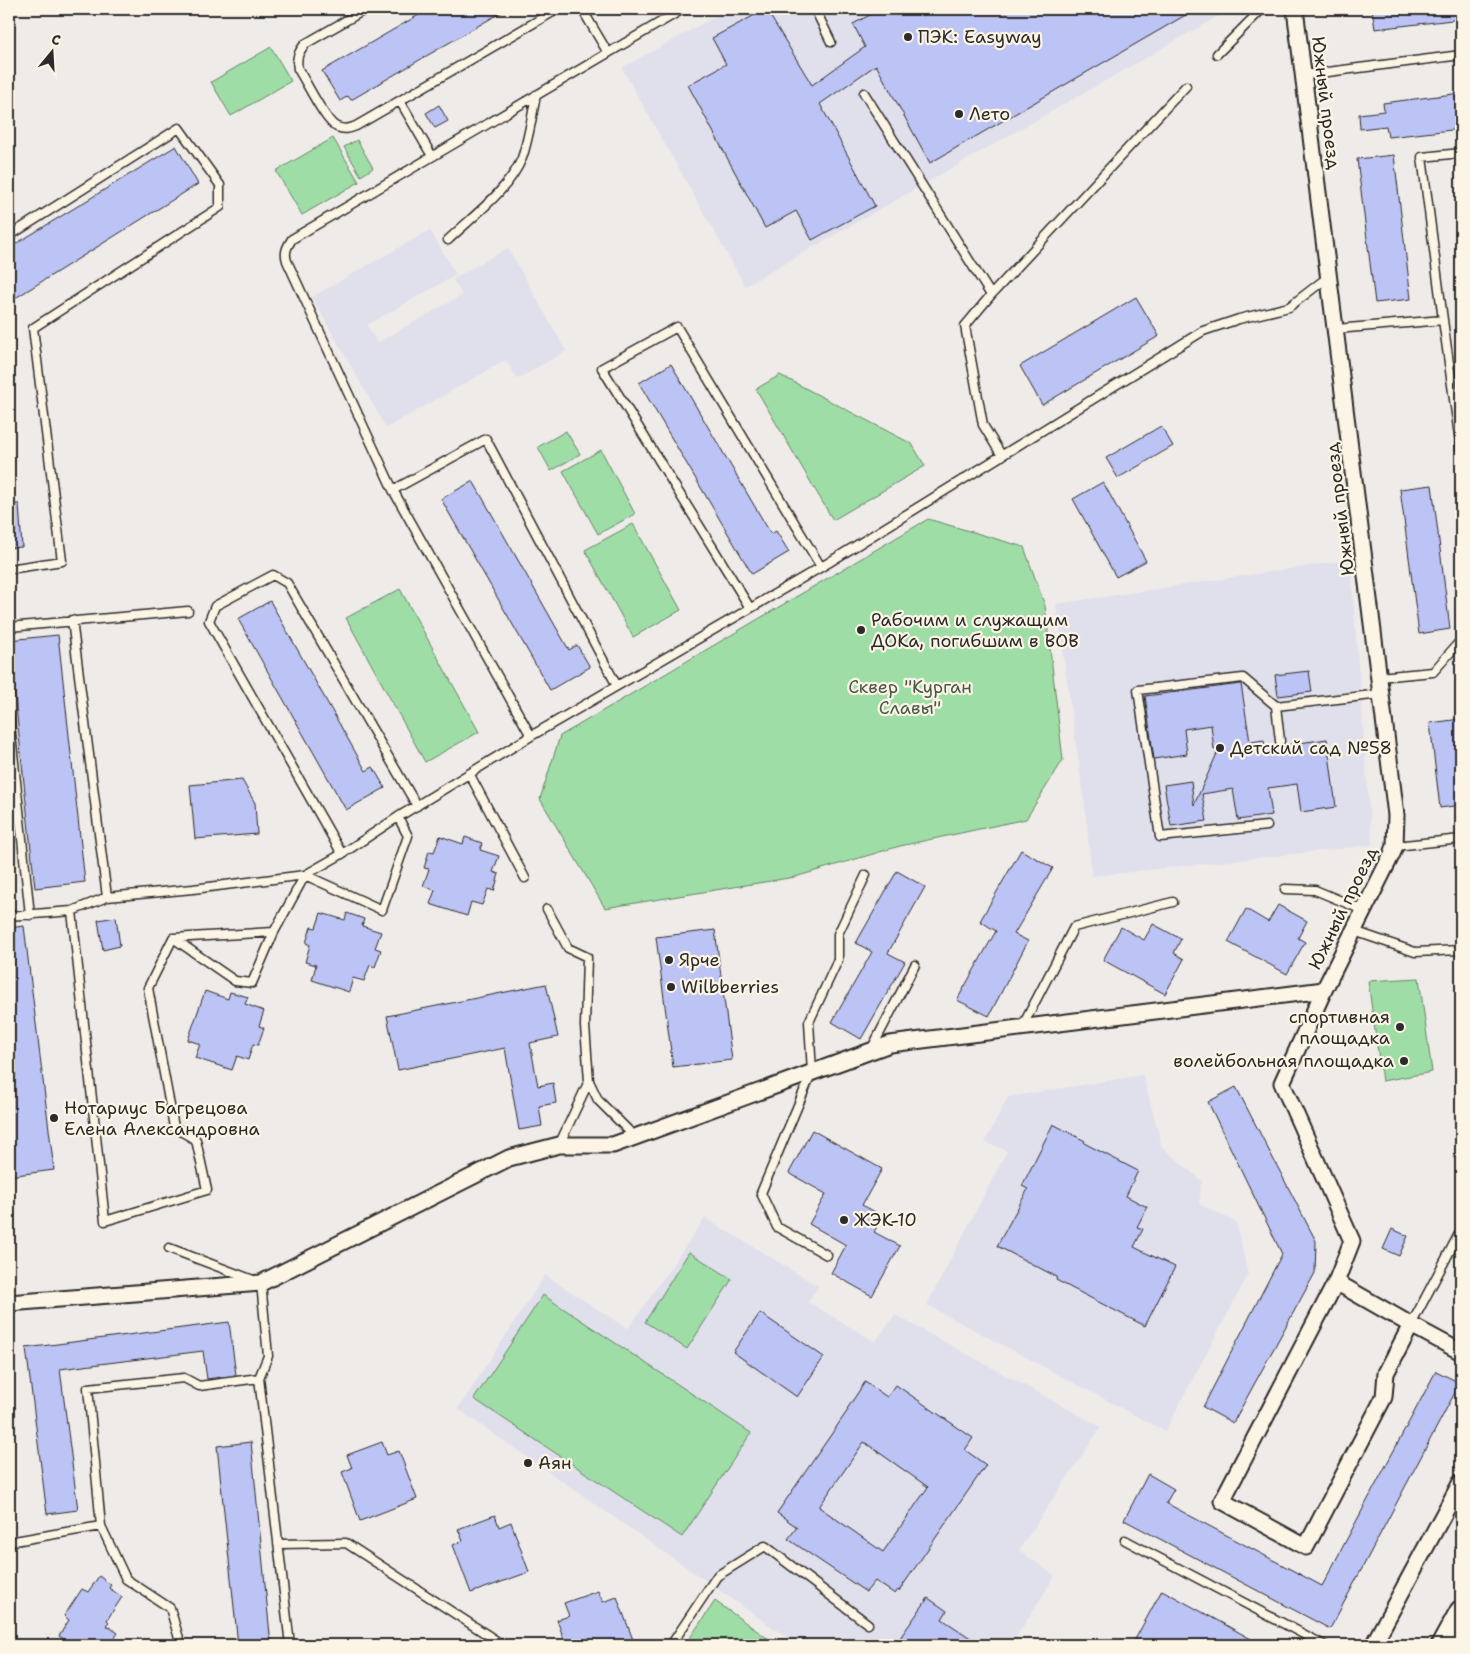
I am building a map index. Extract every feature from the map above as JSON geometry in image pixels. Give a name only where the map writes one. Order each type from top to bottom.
[{"type":"street","name":"Южный проезд","points":[[1295,9],[1330,275],[1396,814],[1395,846],[1324,990],[1282,1083],[1352,1241],[1336,1282],[1222,1501],[1306,1546],[1384,1397],[1386,1373],[1411,1325]]},
{"type":"street","points":[[9,1303],[261,1283],[509,1158],[559,1145],[614,1145],[890,1044],[1324,990]]},
{"type":"street","points":[[1336,1282],[1461,1352]]},
{"type":"street","points":[[1372,1645],[1461,1482]]},
{"type":"street","points":[[1443,1645],[1461,1612]]},
{"type":"lane","points":[[366,9],[305,44],[299,51],[297,60],[298,69],[328,119],[335,127],[347,130],[558,9]]},
{"type":"lane","points":[[582,9],[608,53]]},
{"type":"lane","points":[[530,736],[394,490],[285,255],[286,247],[292,239],[683,9]]},
{"type":"lane","points":[[815,9],[831,42]]},
{"type":"lane","points":[[1217,54],[1262,9]]},
{"type":"lane","points":[[1304,75],[1461,55]]},
{"type":"lane","points":[[1002,456],[983,425],[965,326],[991,295],[1186,86]]},
{"type":"lane","points":[[864,93],[991,295]]},
{"type":"lane","points":[[448,240],[505,186],[521,160],[528,138],[536,95]]},
{"type":"lane","points":[[400,101],[432,156]]},
{"type":"lane","points":[[9,236],[179,128],[220,185],[220,207],[33,328],[62,561],[9,569]]},
{"type":"lane","points":[[1461,153],[1422,157],[1461,450]]},
{"type":"lane","points":[[9,916],[72,911],[107,897],[193,889],[305,875],[470,775],[530,736],[821,567],[1203,331],[1239,319],[1289,307],[1330,275]]},
{"type":"lane","points":[[1336,329],[1443,320]]},
{"type":"lane","points":[[750,608],[602,368],[677,327],[821,567]]},
{"type":"lane","points":[[394,490],[486,440],[617,686]]},
{"type":"lane","points":[[342,854],[209,621],[214,606],[272,575],[287,583],[417,806]]},
{"type":"lane","points":[[9,627],[188,610]]},
{"type":"lane","points":[[72,620],[107,897]]},
{"type":"lane","points":[[1379,677],[1433,672],[1461,640]]},
{"type":"lane","points":[[1267,826],[1160,837],[1138,690],[1243,678],[1276,706],[1280,741]]},
{"type":"lane","points":[[1276,706],[1381,694]]},
{"type":"lane","points":[[9,716],[30,915]]},
{"type":"lane","points":[[470,775],[524,878]]},
{"type":"lane","points":[[305,875],[382,910],[408,836],[398,817]]},
{"type":"lane","points":[[1395,846],[1461,839]]},
{"type":"lane","points":[[173,938],[235,981],[252,983],[274,932],[305,875]]},
{"type":"lane","points":[[827,1255],[777,1227],[761,1193],[812,1072],[809,1022],[838,960],[838,934],[866,875]]},
{"type":"lane","points":[[1285,889],[1316,890],[1364,910]]},
{"type":"lane","points":[[1022,1027],[1074,927],[1173,902]]},
{"type":"lane","points":[[547,909],[568,948],[587,957],[585,1026],[589,1081],[598,1100],[635,1137]]},
{"type":"lane","points":[[72,911],[104,1221],[207,1190],[196,1140],[174,1126],[148,988],[173,938]]},
{"type":"lane","points":[[1354,931],[1415,952],[1461,950]]},
{"type":"lane","points":[[173,938],[274,932]]},
{"type":"lane","points":[[870,1050],[915,965]]},
{"type":"lane","points":[[559,1145],[589,1081]]},
{"type":"lane","points":[[1411,1325],[1461,1230]]},
{"type":"lane","points":[[168,1248],[261,1283],[268,1356],[259,1378],[290,1645]]},
{"type":"lane","points":[[181,1645],[170,1608],[126,1579],[102,1526],[88,1388],[184,1378],[199,1386],[259,1378]]},
{"type":"lane","points":[[9,1542],[102,1526]]},
{"type":"lane","points":[[1125,1540],[1324,1645]]},
{"type":"lane","points":[[278,1544],[346,1543],[503,1645]]},
{"type":"lane","points":[[671,1645],[717,1576],[765,1546],[868,1624]]},
{"type":"shaded area","points":[[729,9],[1231,9],[745,286],[622,68]]},
{"type":"shaded area","points":[[430,230],[456,275],[367,325],[377,343],[462,295],[453,279],[508,248],[566,351],[517,379],[506,360],[386,428],[312,297]]},
{"type":"shaded area","name":"Детский сад №58","points":[[1350,560],[1372,845],[1092,876],[1084,800],[1056,604]]},
{"type":"shaded area","points":[[1143,1075],[1162,1147],[1202,1181],[1199,1204],[1236,1222],[1248,1275],[1165,1431],[927,1305],[1007,1151],[985,1142],[1008,1097]]},
{"type":"shaded area","points":[[705,1218],[818,1286],[808,1302],[875,1342],[895,1315],[1101,1427],[1019,1550],[1055,1576],[1011,1645],[798,1645],[458,1409],[545,1275],[628,1329]]},
{"type":"green space","points":[[271,47],[291,81],[231,116],[211,82]]},
{"type":"green space","points":[[333,138],[359,182],[302,215],[276,171]]},
{"type":"green space","points":[[357,140],[373,168],[361,176],[344,147]]},
{"type":"green space","points":[[780,375],[912,444],[925,466],[833,520],[756,389]]},
{"type":"green space","points":[[566,431],[580,454],[551,471],[538,447]]},
{"type":"green space","points":[[601,450],[635,514],[598,534],[563,471]]},
{"type":"green space","name":"Сквер \"Курган Славы\"","points":[[928,519],[1024,547],[1045,606],[1063,760],[1026,819],[900,846],[795,877],[605,908],[540,799],[560,736]]},
{"type":"green space","points":[[633,524],[681,610],[633,637],[585,550]]},
{"type":"green space","points":[[400,589],[479,732],[425,762],[346,618]]},
{"type":"green space","name":"спортивная площадка","points":[[1419,978],[1432,1072],[1382,1081],[1368,981]]},
{"type":"green space","points":[[689,1252],[732,1279],[687,1349],[645,1322]]},
{"type":"green space","points":[[543,1295],[751,1433],[682,1537],[474,1399]]},
{"type":"green space","points":[[715,1601],[777,1645],[685,1645]]},
{"type":"building","points":[[429,9],[507,9],[351,100],[348,96],[340,101],[322,71]]},
{"type":"building","points":[[766,9],[812,85],[865,47],[853,24],[881,9],[1196,9],[930,163],[876,65],[820,104],[875,206],[812,240],[796,211],[765,228],[688,85],[726,64],[712,38]]},
{"type":"building","points":[[1372,9],[1461,9],[1461,19],[1375,29]]},
{"type":"building","points":[[1461,93],[1461,129],[1388,137],[1386,126],[1360,129],[1359,114],[1384,111],[1383,103]]},
{"type":"building","points":[[439,105],[448,121],[435,128],[426,113]]},
{"type":"building","points":[[176,146],[198,184],[9,302],[9,248]]},
{"type":"building","points":[[1394,155],[1411,299],[1375,303],[1357,159]]},
{"type":"building","points":[[1136,297],[1159,336],[1042,405],[1020,366]]},
{"type":"building","points":[[671,364],[771,534],[776,531],[789,552],[752,574],[639,383]]},
{"type":"building","points":[[1161,426],[1173,446],[1118,478],[1106,458]]},
{"type":"building","points":[[473,481],[569,650],[577,645],[590,667],[550,690],[441,499]]},
{"type":"building","points":[[1103,482],[1146,561],[1116,577],[1073,499]]},
{"type":"building","points":[[1432,485],[1450,629],[1419,634],[1400,489]]},
{"type":"building","points":[[9,504],[19,504],[22,547],[9,548]]},
{"type":"building","points":[[270,601],[366,771],[373,767],[385,788],[346,810],[238,619]]},
{"type":"building","points":[[58,635],[85,882],[35,888],[9,640]]},
{"type":"building","points":[[1309,671],[1312,692],[1278,696],[1275,675]]},
{"type":"building","points":[[1241,684],[1250,742],[1264,740],[1265,748],[1327,739],[1336,807],[1301,812],[1297,784],[1268,788],[1272,815],[1238,820],[1233,789],[1202,794],[1207,821],[1171,826],[1164,785],[1191,781],[1194,805],[1219,749],[1214,750],[1211,725],[1184,729],[1187,754],[1154,759],[1145,696]]},
{"type":"building","points":[[1461,719],[1461,805],[1440,808],[1430,723]]},
{"type":"building","points":[[242,780],[255,803],[257,834],[195,839],[190,785]]},
{"type":"building","points":[[440,836],[463,844],[465,837],[482,843],[480,850],[499,856],[493,872],[499,874],[494,891],[488,889],[482,905],[471,902],[467,916],[430,904],[435,890],[423,886],[429,869],[424,868],[429,851],[434,852]]},
{"type":"building","points":[[1021,850],[1053,868],[1014,934],[1028,941],[989,1016],[957,1000],[996,931],[980,921]]},
{"type":"building","points":[[897,871],[925,887],[888,953],[905,962],[861,1039],[832,1022],[872,952],[856,943]]},
{"type":"building","points":[[1278,905],[1307,921],[1298,938],[1305,942],[1287,974],[1228,942],[1246,909],[1268,922]]},
{"type":"building","points":[[321,913],[345,920],[347,913],[364,919],[362,926],[381,932],[375,948],[381,950],[375,967],[370,965],[364,981],[353,978],[349,992],[312,980],[316,965],[305,962],[310,945],[306,943],[311,927],[316,928]]},
{"type":"building","points":[[116,917],[120,946],[103,950],[98,920]]},
{"type":"building","points":[[1153,924],[1181,939],[1174,953],[1184,959],[1165,994],[1103,960],[1121,927],[1144,940]]},
{"type":"building","points":[[24,926],[54,1170],[9,1176],[9,928]]},
{"type":"building","points":[[715,930],[732,1060],[673,1067],[656,937]]},
{"type":"building","points":[[546,984],[558,1037],[530,1043],[538,1086],[553,1083],[556,1103],[539,1106],[542,1126],[519,1130],[505,1048],[398,1070],[387,1016]]},
{"type":"building","points":[[205,991],[228,999],[230,992],[248,997],[245,1004],[264,1011],[259,1026],[264,1028],[258,1045],[253,1044],[248,1060],[237,1056],[232,1070],[195,1058],[200,1044],[188,1040]]},
{"type":"building","points":[[1236,1087],[1316,1241],[1315,1273],[1233,1423],[1203,1407],[1282,1254],[1208,1102]]},
{"type":"building","points":[[1053,1124],[1085,1141],[1084,1143],[1138,1171],[1126,1196],[1147,1207],[1137,1227],[1143,1229],[1134,1247],[1175,1267],[1145,1326],[1056,1280],[1057,1277],[997,1246],[1028,1189],[1022,1186]]},
{"type":"building","points":[[812,1130],[882,1169],[862,1205],[883,1216],[874,1232],[900,1246],[872,1296],[831,1273],[846,1245],[809,1224],[826,1194],[789,1173]]},
{"type":"building","points":[[1392,1229],[1408,1236],[1399,1256],[1383,1249]]},
{"type":"building","points":[[760,1313],[824,1357],[797,1397],[733,1352]]},
{"type":"building","points":[[229,1322],[236,1375],[207,1379],[203,1351],[60,1369],[78,1510],[47,1514],[26,1348]]},
{"type":"building","points":[[1436,1371],[1460,1383],[1330,1629],[1124,1520],[1148,1474],[1174,1489],[1166,1503],[1322,1586]]},
{"type":"building","points":[[865,1382],[887,1397],[896,1385],[973,1438],[965,1450],[986,1465],[899,1591],[895,1594],[875,1581],[866,1592],[788,1539],[797,1527],[777,1513]],"holes":[[[864,1442],[928,1487],[883,1552],[819,1507]]]},
{"type":"building","points":[[251,1442],[271,1645],[238,1645],[217,1446]]},
{"type":"building","points":[[382,1442],[387,1455],[399,1451],[417,1499],[360,1521],[342,1472],[352,1468],[347,1455]]},
{"type":"building","points":[[495,1515],[499,1527],[511,1522],[529,1572],[471,1593],[453,1545],[463,1541],[458,1529]]},
{"type":"building","points":[[99,1576],[111,1585],[109,1588],[122,1597],[107,1620],[109,1622],[106,1625],[118,1633],[110,1645],[73,1645],[59,1636],[69,1620],[64,1616],[82,1589],[88,1592]]},
{"type":"building","points":[[1162,1590],[1262,1645],[1132,1645]]},
{"type":"building","points":[[598,1591],[603,1602],[617,1597],[635,1645],[566,1645],[557,1620],[569,1616],[564,1603]]},
{"type":"building","points":[[928,1598],[947,1611],[942,1619],[981,1645],[895,1645]]},
{"type":"place","name":"ПЭК: Easyway","points":[[908,37]]},
{"type":"place","name":"Лето","points":[[959,114]]},
{"type":"place","name":"Рабочим и служащим ДОКа, погибшим в ВОВ","points":[[861,630]]},
{"type":"place","name":"Детский сад №58","points":[[1220,748]]},
{"type":"place","name":"Ярче","points":[[669,960]]},
{"type":"place","name":"Wilbberries","points":[[671,987]]},
{"type":"place","name":"спортивная площадка","points":[[1400,1027]]},
{"type":"place","name":"волейбольная площадка","points":[[1404,1061]]},
{"type":"place","name":"Нотариус Багрецова Елена Александровна","points":[[54,1118]]},
{"type":"place","name":"ЖЭК-10","points":[[844,1220]]},
{"type":"place","name":"Аян","points":[[528,1463]]}]
